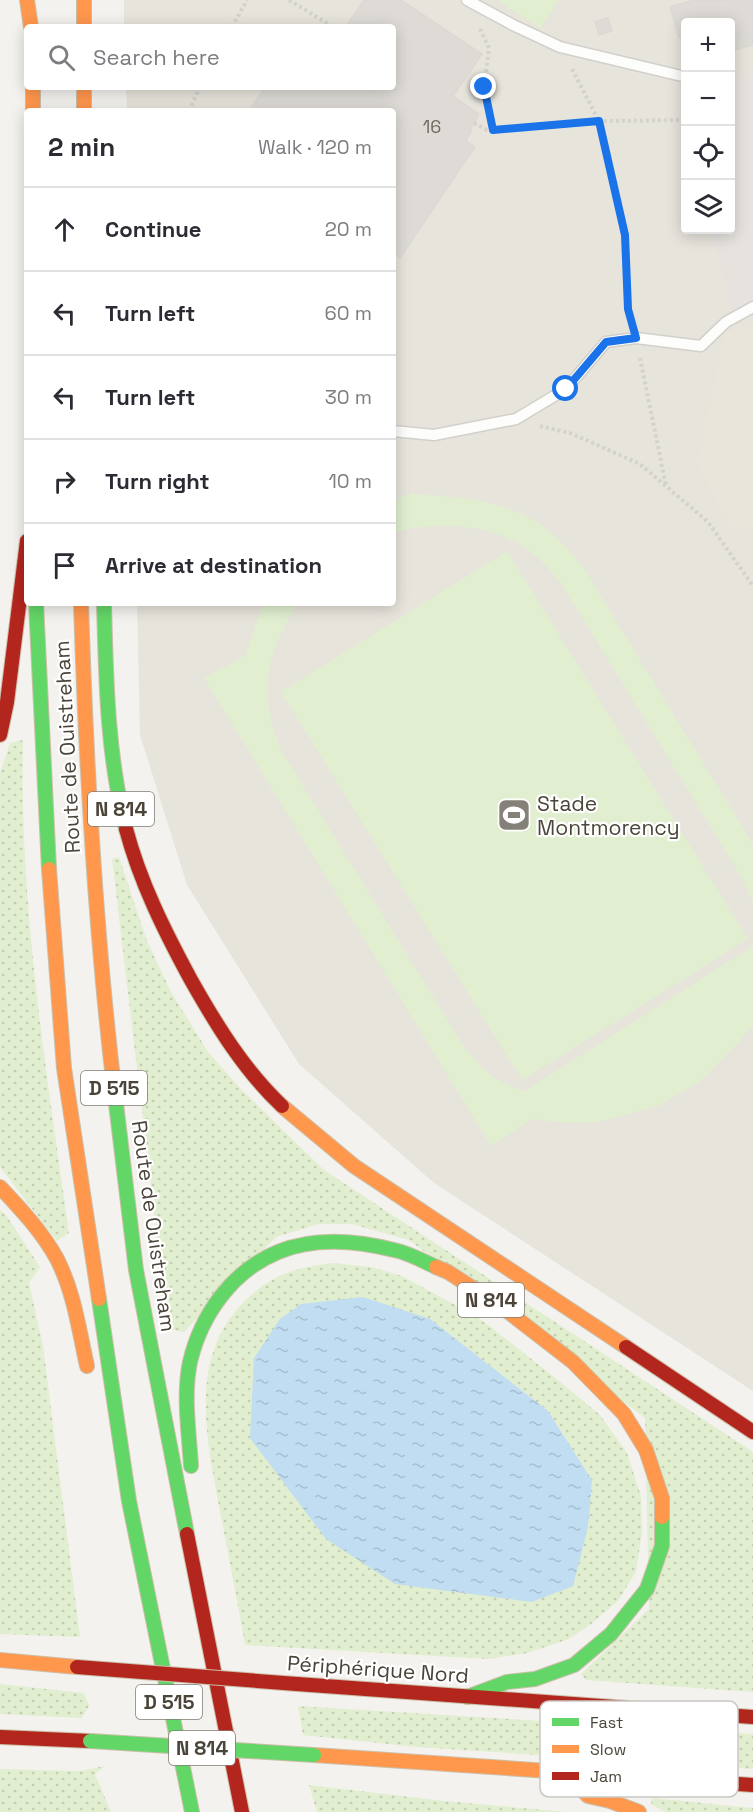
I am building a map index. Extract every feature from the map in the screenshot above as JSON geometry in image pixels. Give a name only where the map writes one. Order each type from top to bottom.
[{"type":"highway","points":[[27,0],[31,24]]},
{"type":"highway","points":[[84,0],[84,24]]},
{"type":"highway","points":[[33,90],[33,108]]},
{"type":"highway","points":[[84,90],[84,108]]},
{"type":"highway","points":[[0,735],[8,702],[24,566]]},
{"type":"highway","name":"Route de Ouistreham","points":[[36,606],[51,901],[64,1068],[129,1501],[192,1812]]},
{"type":"highway","name":"Route de Ouistreham","points":[[81,606],[85,730],[97,907],[113,1083],[136,1270],[242,1812]]},
{"type":"highway","name":"N 814","points":[[104,606],[109,735],[124,819],[148,895],[177,957],[219,1031],[236,1055],[276,1101],[354,1166],[753,1432]]},
{"type":"highway","points":[[0,1187],[24,1212],[57,1259],[73,1300],[90,1381]]},
{"type":"highway","name":"N 814","points":[[193,1480],[187,1403],[190,1363],[201,1328],[220,1295],[244,1272],[278,1252],[315,1243],[355,1243],[398,1250],[448,1272],[502,1307],[573,1362],[624,1414],[646,1450],[662,1498],[662,1546],[647,1589],[611,1634],[574,1665],[535,1679],[507,1682],[467,1697]]},
{"type":"highway","points":[[108,1455],[111,1466],[129,1501]]},
{"type":"highway","points":[[193,1567],[194,1501]]},
{"type":"highway","name":"Périphérique Nord","points":[[0,1660],[540,1702]]},
{"type":"highway","name":"Périphérique Nord","points":[[738,1716],[753,1717]]},
{"type":"highway","name":"N 814","points":[[0,1737],[314,1755],[540,1771]]},
{"type":"highway","name":"N 814","points":[[738,1784],[753,1785]]},
{"type":"highway","points":[[592,1797],[639,1812]]},
{"type":"lane","points":[[467,0],[560,47],[681,76]]},
{"type":"lane","points":[[396,431],[434,435],[516,419],[566,389],[606,342],[636,338],[701,346],[726,322],[753,307]]},
{"type":"path","points":[[234,24],[248,0]]},
{"type":"path","points":[[289,0],[328,24]]},
{"type":"path","points":[[479,29],[489,48],[484,87],[493,130]]},
{"type":"path","points":[[560,47],[599,121],[625,235],[628,309],[666,486]]},
{"type":"path","points":[[190,108],[199,90]]},
{"type":"path","points":[[474,123],[487,130],[493,130],[599,121],[681,120]]},
{"type":"path","points":[[516,419],[570,433],[640,464],[708,522],[753,586]]},
{"type":"shaded area","points":[[124,0],[753,0],[753,1391],[434,1183],[299,1064],[187,885],[140,735],[137,606],[396,606],[396,108],[127,108],[126,90],[396,90],[396,24],[124,24]]},
{"type":"shaded area","points":[[753,71],[753,317],[736,319],[711,234],[735,234],[735,77]]},
{"type":"shaded area","points":[[753,327],[753,527],[732,530],[700,470],[698,459],[725,331]]},
{"type":"green space","points":[[497,0],[559,0],[540,28]]},
{"type":"green space","points":[[412,494],[461,498],[496,505],[512,510],[541,525],[564,545],[583,567],[753,844],[753,903],[742,878],[561,583],[540,559],[510,539],[478,529],[443,526],[396,532],[396,499]]},
{"type":"green space","name":"Stade Montmorency","points":[[507,551],[748,939],[522,1080],[281,692]]},
{"type":"green space","points":[[262,606],[296,606],[278,642],[269,669],[268,698],[271,718],[281,750],[464,1047],[490,1075],[525,1091],[753,946],[753,1025],[702,1080],[658,1106],[599,1122],[566,1123],[532,1119],[491,1146],[204,678],[245,656]]},
{"type":"green space","points":[[23,740],[25,864],[30,925],[43,1048],[69,1233],[57,1241],[0,1167],[0,773],[10,743]]},
{"type":"green space","points":[[119,857],[147,941],[171,992],[208,1052],[240,1088],[324,1170],[753,1452],[753,1692],[586,1680],[581,1674],[649,1609],[645,1418],[409,1240],[352,1224],[319,1224],[276,1237],[184,1332],[168,1329],[112,859]]},
{"type":"green space","points":[[0,1210],[6,1215],[40,1267],[29,1283],[43,1346],[80,1637],[0,1634]]},
{"type":"green space","points":[[332,1263],[371,1267],[402,1276],[479,1318],[600,1415],[627,1453],[641,1496],[642,1532],[636,1572],[618,1601],[569,1639],[527,1653],[488,1659],[245,1645],[210,1452],[206,1397],[209,1371],[215,1346],[228,1322],[251,1295],[269,1282],[289,1272]],"holes":[[[430,1319],[548,1411],[592,1480]]]},
{"type":"green space","points":[[0,1684],[84,1693],[89,1706],[82,1718],[0,1714]]},
{"type":"green space","points":[[298,1706],[540,1721],[540,1755],[417,1747],[303,1735]]},
{"type":"green space","points":[[738,1733],[753,1734],[753,1769],[738,1768]]},
{"type":"green space","points":[[105,1766],[95,1774],[111,1812],[0,1812],[0,1769],[79,1771]]},
{"type":"green space","points":[[309,1785],[444,1801],[568,1812],[317,1812]]},
{"type":"green space","points":[[652,1798],[753,1808],[753,1812],[665,1812],[651,1804]]},
{"type":"water","points":[[363,1297],[430,1319],[548,1411],[592,1480],[588,1527],[573,1586],[532,1602],[395,1584],[326,1539],[250,1438],[254,1358],[280,1319],[301,1304]]},
{"type":"building","points":[[364,0],[401,0],[482,54],[453,96],[479,114],[466,141],[475,147],[400,258],[396,255],[396,108],[251,108],[263,90],[396,90],[396,24],[348,24]]},
{"type":"building","points":[[694,0],[753,0],[753,45],[735,50],[735,18],[681,18],[681,36],[679,37],[670,7]]},
{"type":"building","points":[[608,18],[612,31],[599,35],[595,22]]},
{"type":"traffic: fast","points":[[36,606],[49,869]]},
{"type":"traffic: fast","points":[[104,606],[111,745],[126,829]]},
{"type":"traffic: fast","points":[[114,1087],[136,1270],[187,1534]]},
{"type":"traffic: fast","points":[[191,1466],[187,1400],[190,1362],[202,1328],[211,1312],[221,1296],[246,1271],[261,1260],[278,1252],[321,1242],[366,1244],[400,1251],[436,1267]]},
{"type":"traffic: fast","points":[[99,1299],[129,1501],[192,1812]]},
{"type":"traffic: fast","points":[[467,1697],[507,1682],[535,1679],[574,1665],[611,1634],[647,1589],[662,1546],[662,1517]]},
{"type":"traffic: fast","points":[[90,1741],[314,1755]]},
{"type":"traffic: slow","points":[[27,0],[31,24]]},
{"type":"traffic: slow","points":[[84,0],[84,24]]},
{"type":"traffic: slow","points":[[33,90],[33,108]]},
{"type":"traffic: slow","points":[[84,90],[84,108]]},
{"type":"traffic: slow","points":[[81,606],[92,846],[114,1087]]},
{"type":"traffic: slow","points":[[49,869],[64,1068],[99,1299]]},
{"type":"traffic: slow","points":[[282,1106],[354,1166],[626,1347]]},
{"type":"traffic: slow","points":[[0,1187],[24,1213],[57,1259],[72,1298],[87,1366]]},
{"type":"traffic: slow","points":[[436,1267],[448,1272],[502,1307],[573,1362],[624,1414],[646,1450],[662,1498],[662,1517]]},
{"type":"traffic: slow","points":[[0,1660],[77,1667]]},
{"type":"traffic: slow","points":[[314,1755],[540,1770]]},
{"type":"traffic: slow","points":[[592,1797],[639,1812]]},
{"type":"traffic: jam","points":[[0,735],[7,702],[24,565]]},
{"type":"traffic: jam","points":[[126,829],[138,868],[154,906],[191,980],[232,1047],[255,1078],[282,1106]]},
{"type":"traffic: jam","points":[[626,1347],[753,1432]]},
{"type":"traffic: jam","points":[[187,1534],[242,1812]]},
{"type":"traffic: jam","points":[[77,1667],[297,1684]]},
{"type":"traffic: jam","points":[[297,1684],[540,1702]]},
{"type":"traffic: jam","points":[[738,1716],[753,1717]]},
{"type":"traffic: jam","points":[[0,1737],[90,1741]]},
{"type":"traffic: jam","points":[[738,1784],[753,1785]]},
{"type":"place","name":"Stade Montmorency","points":[[514,815]]},
{"type":"route","points":[[484,87],[493,130],[599,121],[625,235],[628,309],[636,338],[606,342],[566,389]]}]
